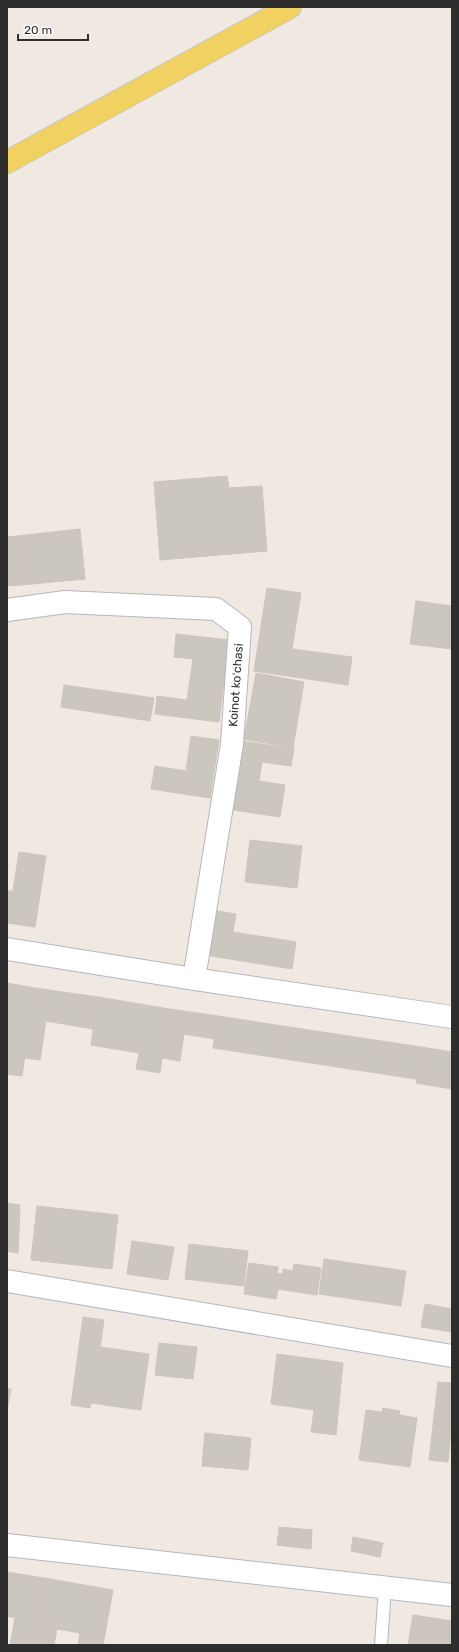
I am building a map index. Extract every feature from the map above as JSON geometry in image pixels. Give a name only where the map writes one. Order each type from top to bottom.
[{"type":"main road","points":[[7,162],[290,7]]},
{"type":"street","name":"Koinot koʻchasi","points":[[7,610],[65,602],[216,609],[240,627],[232,744],[194,979]]},
{"type":"street","points":[[7,949],[194,979],[452,1017]]},
{"type":"street","points":[[7,1281],[452,1356]]},
{"type":"street","points":[[7,1545],[452,1595]]},
{"type":"lane","points":[[381,1645],[385,1587]]},
{"type":"building","points":[[227,476],[229,488],[262,486],[267,551],[160,560],[154,482]]},
{"type":"building","points":[[80,529],[85,579],[22,585],[17,536]]},
{"type":"building","points":[[17,536],[22,585],[7,586],[7,537]]},
{"type":"building","points":[[267,588],[301,593],[292,649],[352,657],[348,685],[254,671]]},
{"type":"building","points":[[416,601],[452,606],[452,649],[410,644]]},
{"type":"building","points":[[176,634],[229,640],[219,722],[155,714],[157,696],[187,700],[193,659],[174,657]]},
{"type":"building","points":[[256,673],[304,682],[293,748],[244,739]]},
{"type":"building","points":[[64,685],[154,698],[150,721],[61,707]]},
{"type":"building","points":[[191,736],[219,740],[210,798],[151,789],[155,766],[186,771]]},
{"type":"building","points":[[243,741],[294,749],[291,766],[262,762],[259,781],[285,785],[280,817],[233,810]]},
{"type":"building","points":[[250,840],[302,846],[297,888],[245,882]]},
{"type":"building","points":[[19,852],[46,856],[35,927],[7,923],[7,891],[13,891]]},
{"type":"building","points":[[212,910],[236,914],[233,932],[296,942],[292,969],[205,955]]},
{"type":"building","points":[[7,983],[35,988],[22,1076],[7,1074]]},
{"type":"building","points":[[35,988],[98,997],[93,1029],[46,1021],[40,1060],[25,1058]]},
{"type":"building","points":[[98,997],[169,1009],[160,1073],[136,1069],[139,1053],[91,1045]]},
{"type":"building","points":[[169,1009],[218,1016],[215,1039],[184,1034],[180,1061],[162,1058]]},
{"type":"building","points":[[218,1016],[276,1025],[272,1057],[213,1048]]},
{"type":"building","points":[[276,1025],[388,1042],[383,1074],[272,1057]]},
{"type":"building","points":[[388,1042],[421,1047],[416,1079],[383,1074]]},
{"type":"building","points":[[421,1047],[452,1052],[452,1089],[416,1083]]},
{"type":"building","points":[[7,1203],[20,1205],[18,1253],[7,1251]]},
{"type":"building","points":[[37,1206],[118,1215],[112,1269],[31,1260]]},
{"type":"building","points":[[132,1241],[174,1247],[168,1280],[127,1274]]},
{"type":"building","points":[[189,1244],[248,1251],[244,1286],[185,1279]]},
{"type":"building","points":[[324,1259],[406,1271],[401,1306],[319,1294]]},
{"type":"building","points":[[249,1263],[278,1267],[277,1273],[283,1274],[283,1269],[293,1271],[294,1264],[321,1268],[317,1295],[278,1289],[276,1299],[244,1294]]},
{"type":"building","points":[[425,1304],[452,1309],[452,1332],[421,1327]]},
{"type":"building","points":[[83,1317],[104,1320],[100,1347],[149,1354],[141,1410],[91,1403],[90,1408],[71,1405]]},
{"type":"building","points":[[159,1343],[197,1347],[193,1379],[155,1375]]},
{"type":"building","points":[[277,1354],[343,1363],[336,1435],[311,1432],[314,1410],[271,1404]]},
{"type":"building","points":[[438,1382],[452,1383],[452,1421],[448,1462],[429,1460]]},
{"type":"building","points":[[7,1389],[11,1389],[7,1411]]},
{"type":"building","points":[[383,1408],[400,1411],[399,1415],[417,1418],[410,1467],[359,1460],[366,1410],[382,1412]]},
{"type":"building","points":[[205,1433],[251,1438],[248,1470],[202,1466]]},
{"type":"building","points":[[279,1527],[312,1530],[311,1549],[277,1545]]},
{"type":"building","points":[[353,1537],[383,1543],[380,1557],[351,1551]]},
{"type":"building","points":[[7,1572],[44,1578],[33,1645],[10,1645],[15,1618],[7,1616]]},
{"type":"building","points":[[44,1578],[113,1590],[103,1645],[78,1645],[80,1633],[57,1629],[54,1645],[33,1645]]},
{"type":"building","points":[[413,1615],[452,1621],[452,1645],[408,1645]]}]
